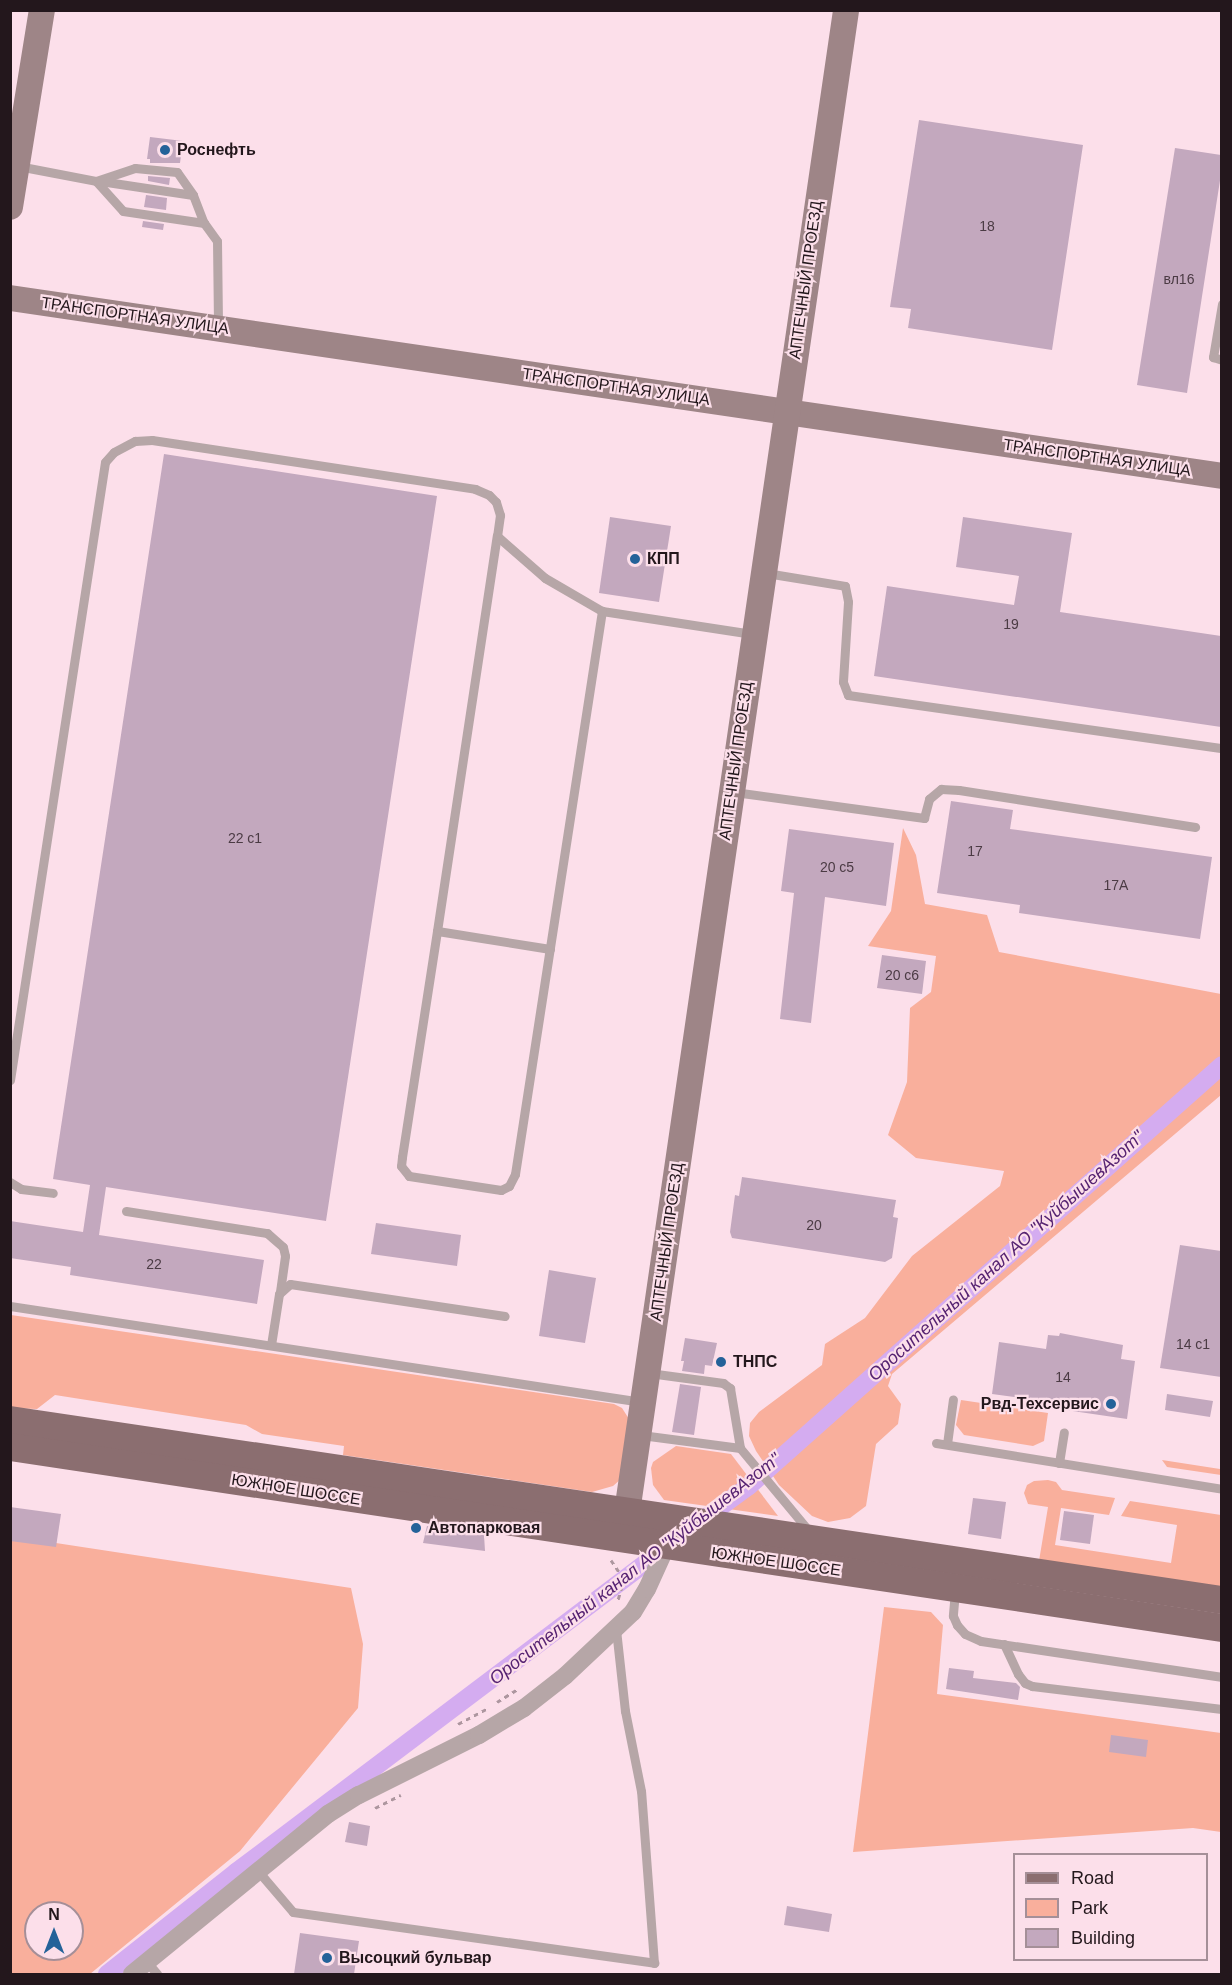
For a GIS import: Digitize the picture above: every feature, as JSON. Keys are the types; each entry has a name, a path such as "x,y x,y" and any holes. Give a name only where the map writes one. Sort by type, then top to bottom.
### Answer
{"main road":[{"name":"ЮЖНОЕ ШОССЕ","path":"10,1420 1221,1600"},
{"name":"ЮЖНОЕ ШОССЕ","path":"10,1447 1221,1628"}],"street":[{"path":"10,207 42,10"},
{"name":"АПТЕЧНЫЙ ПРОЕЗД","path":"627,1512 846,10"},
{"name":"ТРАНСПОРТНАЯ УЛИЦА","path":"10,298 1221,476"},
{"path":"132,1974 152,1968 258,1871 328,1815 359,1794 479,1735 524,1708 616,1630 633,1612 647,1589 667,1545"}],"lane":[{"path":"18,166 96,181 193,195"},
{"path":"96,181 135,168 177,172 193,195 204,223 217,241 218,328"},
{"path":"96,181 123,211 204,223"},
{"path":"1221,304 1213,357 1221,360"},
{"path":"10,1080 105,462 114,452 135,441 152,441 475,489 489,495 496,502 500,515 497,536 402,1157 404,1171 416,1179 491,1190 501,1190 513,1182 602,611"},
{"path":"497,536 545,578 602,611 755,634"},
{"path":"764,572 844,586 848,602 843,682 848,694 1221,748"},
{"path":"732,792 924,818 930,799 941,789 959,790 1195,826"},
{"path":"436,932 550,949"},
{"path":"10,1182 21,1189 53,1193"},
{"path":"126,1211 267,1233 283,1247 285,1256 271,1345"},
{"path":"279,1294 285,1286 298,1284 505,1316"},
{"path":"10,1306 644,1402"},
{"path":"648,1373 723,1383 730,1388 740,1448 817,1540"},
{"path":"947,1444 953,1399"},
{"path":"1059,1463 1064,1431"},
{"path":"639,1434 740,1448"},
{"path":"936,1443 1221,1490"},
{"path":"956,1588 953,1616 957,1625 965,1634 981,1641 1221,1677"},
{"path":"258,1871 293,1912 654,1963 641,1791 625,1712 616,1630"},
{"path":"1004,1644 1018,1674 1025,1683 1032,1686 1221,1709"}],"path":[{"path":"605,1555 615,1563 621,1575 622,1586 618,1601"},
{"path":"451,1728 525,1684"},
{"path":"372,1808 381,1806 411,1790"}],"green space":[{"path":"903,828 916,855 925,904 987,915 999,952 1221,994 1221,1095 892,1374 888,1386 901,1404 898,1424 876,1444 866,1506 850,1518 828,1522 812,1516 779,1485 756,1451 749,1436 750,1423 759,1412 822,1365 825,1344 865,1318 912,1256 1000,1186 1004,1171 916,1158 888,1135 907,1082 910,1008 931,992 936,956 868,946 891,911"},
{"path":"11,1315 614,1404 622,1408 629,1419 621,1479 613,1486 592,1492 343,1455 344,1446 262,1434 246,1425 55,1395 37,1409 11,1408"},
{"path":"961,1400 1048,1413 1044,1441 1033,1446 964,1435 956,1425"},
{"path":"676,1446 731,1454 778,1516 664,1500 653,1485 651,1468 653,1462"},
{"path":"1162,1460 1220,1469 1221,1465 1221,1475 1167,1467"},
{"path":"1034,1481 1056,1482 1062,1490 1115,1498 1109,1515 1061,1508 1055,1545 1171,1563 1177,1525 1121,1516 1130,1501 1221,1515 1221,1587 1039,1561 1048,1507 1028,1504 1024,1493 1027,1485"},
{"path":"10,1536 351,1588 363,1644 358,1708 240,1851 90,1974 11,1974"},
{"path":"884,1607 931,1612 943,1625 937,1694 1221,1733 1221,1832 1193,1828 853,1852"}],"building":[{"path":"919,120 1083,145 1052,350 908,328 911,309 890,307"},
{"name":"Роснефть","path":"150,137 183,141 180,163 150,163 150,159 147,159"},
{"path":"1175,148 1221,155 1221,174 1187,393 1137,385"},
{"path":"148,176 170,178 169,185 148,181"},
{"path":"146,195 167,198 166,210 144,207"},
{"path":"143,221 164,224 163,230 142,227"},
{"path":"164,454 437,496 326,1221 106,1187 99,1235 264,1260 257,1304 70,1275 71,1267 10,1258 10,1221 83,1232 90,1185 53,1179"},
{"name":"КПП","path":"610,517 671,526 659,602 599,593"},
{"path":"963,517 1072,533 1060,612 1221,636 1221,727 874,676 887,586 1014,605 1019,576 956,567"},
{"path":"951,801 1013,810 1010,829 1212,857 1200,939 1019,913 1020,905 937,893"},
{"path":"789,829 894,843 886,906 825,897 811,1023 780,1019 794,893 781,891"},
{"path":"882,955 926,961 922,994 877,988"},
{"path":"742,1177 896,1200 893,1217 898,1218 892,1258 885,1262 732,1238 730,1232 735,1195 739,1196"},
{"path":"376,1223 461,1235 457,1266 371,1254"},
{"path":"1180,1245 1221,1251 1221,1377 1160,1368"},
{"path":"549,1270 596,1278 585,1343 539,1336"},
{"path":"1060,1333 1123,1345 1121,1359 1135,1361 1127,1419 1052,1408 1053,1402 992,1394 999,1342 1046,1349 1048,1335 1059,1336"},
{"path":"685,1338 717,1343 712,1366 705,1365 704,1374 682,1371 684,1361 681,1361"},
{"path":"680,1384 701,1387 694,1435 672,1432"},
{"path":"1167,1394 1213,1401 1210,1417 1165,1410"},
{"path":"973,1498 1006,1502 1001,1539 968,1534"},
{"path":"10,1507 61,1514 56,1547 10,1541"},
{"path":"1064,1511 1094,1515 1090,1544 1060,1540"},
{"path":"427,1526 484,1535 485,1551 423,1543"},
{"path":"949,1668 974,1671 973,1678 1016,1683 1020,1687 1018,1700 946,1689"},
{"path":"1111,1735 1148,1740 1146,1757 1109,1752"},
{"path":"349,1822 370,1826 367,1846 345,1842"},
{"path":"787,1906 832,1914 829,1932 784,1925"},
{"name":"Высоцкий бульвар","path":"300,1933 359,1941 354,1974 294,1974"}],"waterway":[{"name":"Оросительный канал АО \"КуйбышевАзот\"","path":"697,1524 749,1486 1222,1065"},
{"name":"Оросительный канал АО \"КуйбышевАзот\"","path":"107,1974 236,1872 668,1546"}],"place":[{"name":"Роснефть","path":"165,150"},
{"name":"КПП","path":"635,559"},
{"name":"ТНПС","path":"721,1362"},
{"name":"Рвд-Техсервис","path":"1111,1404"},
{"name":"Автопарковая","path":"416,1528"},
{"name":"Высоцкий бульвар","path":"327,1958"}]}
